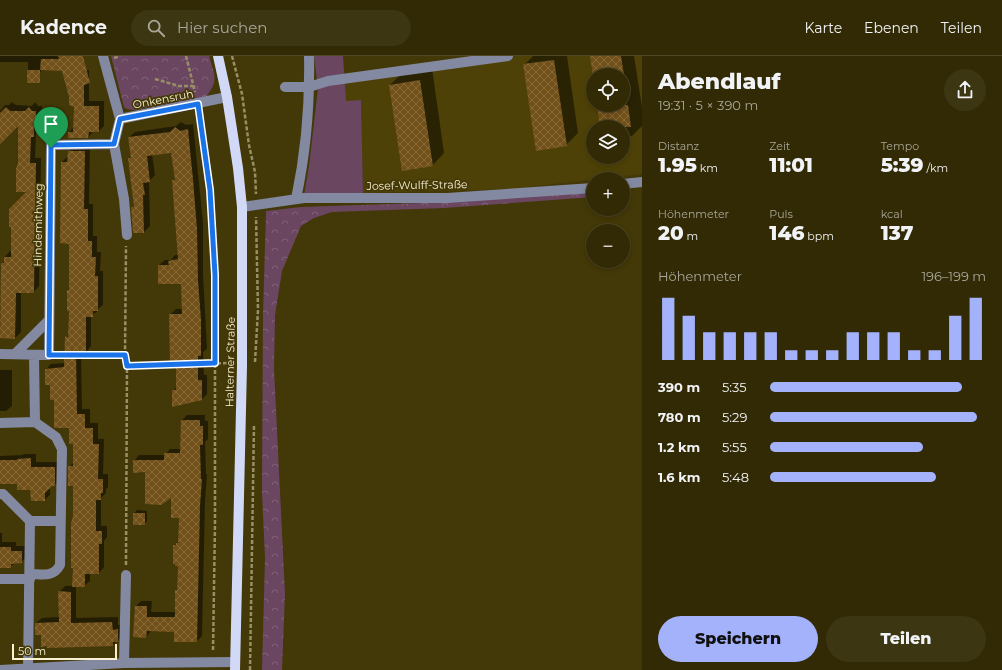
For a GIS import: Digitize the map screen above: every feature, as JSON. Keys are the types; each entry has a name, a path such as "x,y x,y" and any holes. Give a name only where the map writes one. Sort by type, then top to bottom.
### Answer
{"main road":[{"name":"Halterner Straße","path":"218,56 227,97 238,168 242,207 242,362 235,666"}],"street":[{"name":"Onkensruh","path":"102,56 120,119 227,97"},
{"path":"296,199 303,163 309,87 309,56"},
{"path":"285,87 309,87 328,81 508,56"},
{"path":"120,119 114,144 124,199 127,235"},
{"name":"Hindemithweg","path":"49,355 51,145 114,144"},
{"path":"630,183 642,182"},
{"name":"Josef-Wulff-Straße","path":"242,207 296,199 447,198 586,188"},
{"path":"15,354 49,320"},
{"path":"0,354 49,355"},
{"path":"34,355 35,422"},
{"path":"0,423 35,422 56,437 62,449 60,565 57,571 50,574 0,579"},
{"path":"0,494 3,494 30,521 28,669"},
{"path":"30,521 60,520"},
{"path":"124,664 126,575"},
{"path":"0,670 124,664 212,662 235,666"}],"path":[{"path":"186,56 198,104 210,190 215,275 215,522 212,662"},
{"path":"155,79 179,86 193,86"},
{"path":"126,575 127,366 125,355 127,235"},
{"path":"49,355 125,355"},
{"path":"127,366 255,362"}],"shaded area":[{"path":"470,56 642,56 642,174 630,175 630,172 586,172 586,180 509,189 363,193 361,100 346,101 344,75"}],"green space":[{"path":"111,56 209,56 214,74 214,82 205,98 134,110 127,109 124,107"},
{"path":"314,56 343,56 346,101 361,100 363,193 304,195 318,88"},
{"path":"586,191 586,198 444,208 332,212 314,218 301,226 282,271 275,315 274,369 285,594 282,670 262,670 265,558 262,492 263,316 266,211 301,207 450,202"}],"building":[{"path":"58,56 83,56 90,83 84,85 84,106 99,106 99,132 89,132 88,138 68,138 68,132 73,132 74,107 69,105 69,97 62,71 40,70 41,59 59,59"},
{"path":"590,56 621,56 623,68 592,68"},
{"path":"554,60 567,146 536,151 523,64"},
{"path":"27,70 40,70 40,83 27,83"},
{"path":"420,80 433,166 402,171 389,85"},
{"path":"6,107 10,111 25,111 29,107 32,111 36,111 36,127 34,127 34,137 31,137 30,163 36,163 34,293 16,293 15,339 0,338 1,263 4,263 4,257 11,257 11,227 9,227 9,209 26,192 16,192 18,126 0,144 0,113"},
{"path":"598,112 629,112 631,127 630,120 599,120"},
{"path":"175,127 180,131 188,129 193,179 201,320 201,356 198,356 198,380 202,380 202,400 172,407 172,390 176,390 176,363 170,363 169,314 182,314 181,284 158,284 158,265 169,265 168,261 178,259 172,180 175,180 171,153 147,156 150,182 143,183 145,195 143,195 144,233 133,233 131,207 134,207 128,158 131,158 128,137 170,132"},
{"path":"68,151 85,151 84,209 88,209 88,241 92,241 92,257 96,257 95,276 98,276 98,311 93,311 93,317 86,317 86,353 76,353 77,414 85,414 85,428 93,428 93,444 99,444 98,479 103,479 103,493 101,493 101,500 96,500 96,531 102,531 102,544 99,544 99,574 85,574 85,587 72,587 73,568 71,568 71,522 73,515 73,486 68,486 68,466 73,466 73,444 69,444 69,428 54,428 54,400 50,400 50,385 45,385 45,369 64,367 65,336 68,337 69,311 67,311 67,290 69,290 69,244 60,243 61,162 67,162"},
{"path":"181,420 200,420 200,426 203,426 203,445 200,445 202,479 197,642 174,642 174,632 147,631 146,638 133,637 135,606 147,606 147,617 175,617 175,590 177,590 178,566 173,564 173,545 178,543 179,518 171,518 171,498 161,505 145,504 145,472 133,473 133,460 164,460 164,453 180,453"},
{"path":"31,458 31,467 55,467 55,486 52,486 45,493 45,501 31,501 30,490 17,490 17,484 0,484 0,460"},
{"path":"133,513 145,513 145,525 133,525"},
{"path":"0,547 11,547 11,551 22,551 22,563 11,564 11,568 0,568"},
{"path":"58,591 71,592 71,623 112,622 113,630 118,629 118,642 113,642 113,646 41,647 41,635 35,635 35,623 59,622"}],"route":[{"path":"198,104 210,190 215,275 215,363 127,366 125,355 49,355 51,148 51,145 114,144 120,119 198,104"}]}
